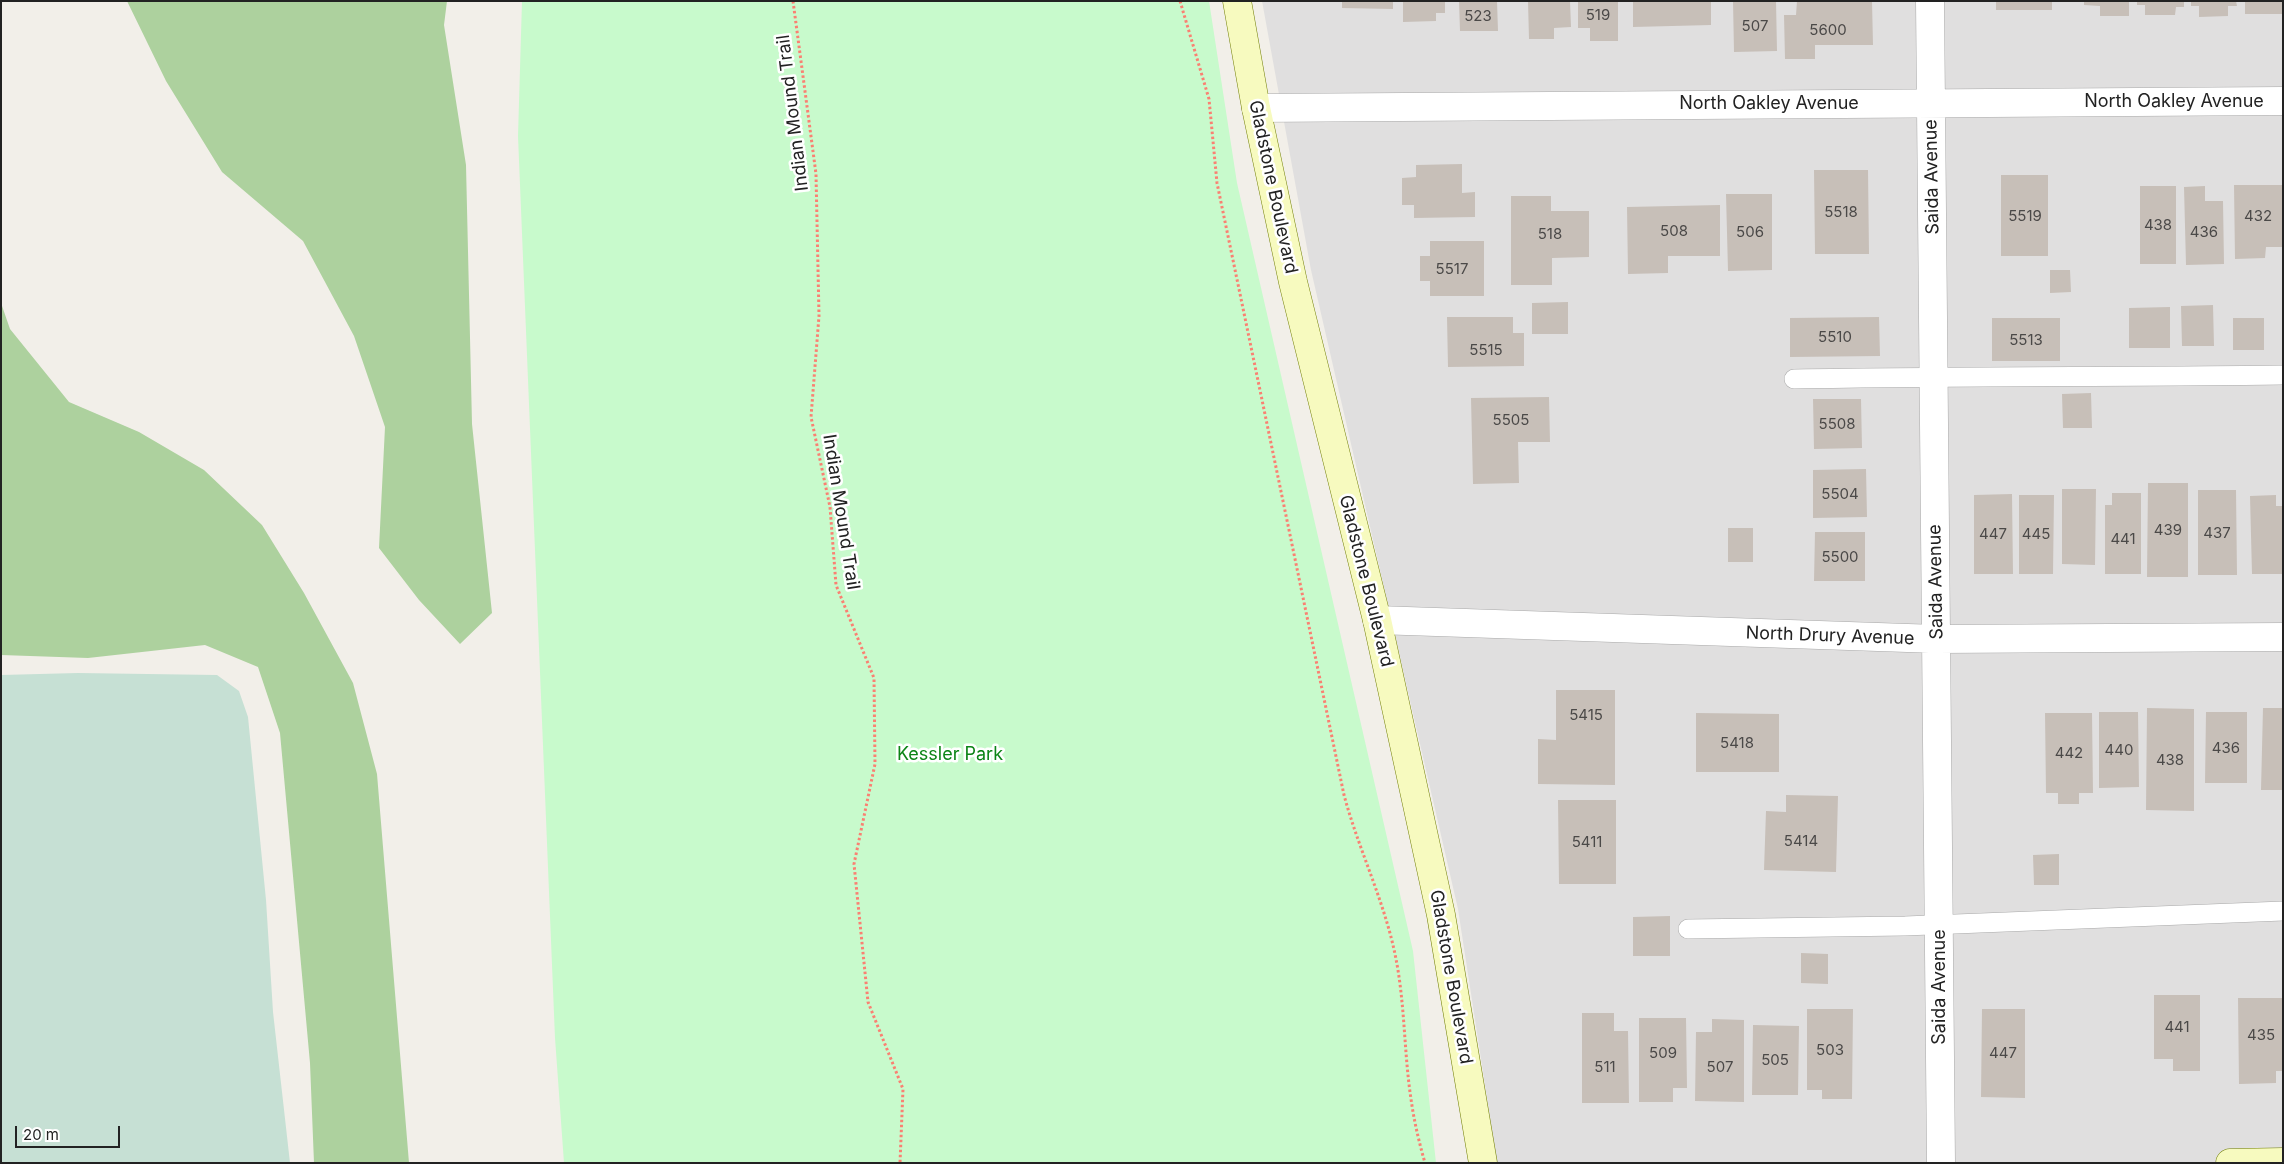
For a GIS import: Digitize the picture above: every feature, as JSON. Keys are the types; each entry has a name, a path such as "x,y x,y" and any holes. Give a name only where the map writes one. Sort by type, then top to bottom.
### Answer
{"street":[{"name":"Gladstone Boulevard","path":"1237,1 1256,108 1293,282 1377,620 1442,915 1483,1163"},
{"name":"Saida Avenue","path":"1930,1 1941,1163"},
{"name":"North Oakley Avenue","path":"1256,108 2283,101"},
{"name":"North Drury Avenue","path":"1377,620 1937,639 2283,637"},
{"path":"2230,1163 2283,1162"}],"lane":[{"path":"1794,379 1934,376 2109,378 2283,375"},
{"path":"1688,929 1939,925 2283,911"}],"path":[{"name":"Indian Mound Trail","path":"793,1 816,174 819,316 811,417 830,507 836,585 874,678 875,764 854,864 868,1002 903,1089 900,1163"},
{"path":"1180,1 1208,99 1218,191 1344,795 1352,825 1387,920 1396,960 1410,1098 1425,1163"}],"shaded area":[{"path":"1262,1 2283,1 2283,1163 1497,1163 1458,909 1311,270"}],"green space":[{"path":"127,1 447,1 444,25 466,165 472,424 492,613 460,644 419,600 379,548 385,427 354,336 303,241 222,172 166,81"},
{"name":"Kessler Park","path":"522,1 1209,1 1237,183 1413,951 1436,1163 564,1163 555,1038 518,136"},
{"path":"1,303 10,329 69,402 139,432 204,470 262,525 304,593 353,683 377,774 409,1163 314,1163 310,1063 280,733 258,667 205,645 88,658 1,655"},
{"path":"78,673 217,675 239,691 248,717 266,900 273,1012 290,1163 1,1163 1,675"}],"building":[{"path":"1342,1 1393,1 1393,9 1342,8"},
{"path":"1403,1 1445,1 1445,13 1436,13 1436,21 1403,22"},
{"path":"1459,1 1497,1 1498,31 1460,31"},
{"path":"1528,1 1570,1 1571,27 1554,28 1554,39 1529,39"},
{"path":"1578,1 1618,1 1618,41 1590,41 1590,28 1578,28"},
{"path":"1633,1 1711,1 1711,25 1633,27"},
{"path":"1733,1 1776,1 1777,51 1734,52"},
{"path":"1797,1 1872,1 1873,45 1815,45 1815,59 1785,59 1784,15 1796,15"},
{"path":"1996,1 2052,1 2052,10 1996,10"},
{"path":"2084,1 2129,1 2129,16 2100,16 2100,6 2084,5"},
{"path":"2137,1 2184,1 2184,7 2176,7 2175,15 2145,15 2145,5 2137,5"},
{"path":"2191,1 2236,1 2237,6 2228,6 2228,16 2199,17 2199,6 2191,6"},
{"path":"2245,1 2283,1 2283,14 2245,14"},
{"path":"1462,164 1462,193 1475,192 1475,217 1414,218 1414,205 1402,205 1402,178 1416,177 1416,165"},
{"path":"1814,170 1868,170 1869,254 1815,254"},
{"path":"2001,175 2048,175 2048,256 2001,256"},
{"path":"2234,185 2283,185 2283,247 2266,247 2265,258 2235,259"},
{"path":"2140,186 2176,186 2176,264 2140,264"},
{"path":"2205,186 2205,201 2223,201 2224,264 2186,265 2184,187"},
{"path":"1726,194 1772,194 1772,270 1728,271"},
{"path":"1511,196 1551,196 1551,211 1589,211 1589,257 1552,258 1552,285 1511,285"},
{"path":"1720,205 1720,256 1668,256 1668,273 1628,274 1627,207"},
{"path":"1430,241 1484,241 1484,296 1430,296 1430,281 1420,281 1420,256 1430,256"},
{"path":"2050,270 2070,270 2071,292 2050,293"},
{"path":"1568,302 1568,334 1532,334 1532,303"},
{"path":"2213,305 2214,346 2182,346 2181,306"},
{"path":"2170,307 2170,348 2129,348 2129,308"},
{"path":"1447,317 1513,317 1513,333 1524,333 1524,366 1448,367"},
{"path":"1879,317 1880,356 1790,357 1790,318"},
{"path":"1992,318 2060,318 2060,361 1992,361"},
{"path":"2233,318 2264,318 2264,350 2233,350"},
{"path":"2091,393 2092,428 2063,428 2062,394"},
{"path":"1549,397 1550,442 1518,442 1519,483 1473,484 1471,398"},
{"path":"1813,399 1861,399 1862,448 1814,449"},
{"path":"1866,469 1867,517 1813,518 1813,470"},
{"path":"2148,483 2188,483 2188,577 2147,577"},
{"path":"2062,489 2096,489 2095,565 2062,564"},
{"path":"2198,490 2236,490 2237,575 2198,575"},
{"path":"2112,493 2141,493 2141,574 2105,574 2105,505 2112,505"},
{"path":"2012,494 2013,574 1974,574 1974,495"},
{"path":"2019,495 2054,495 2053,574 2019,574"},
{"path":"2276,495 2276,506 2283,506 2283,574 2252,574 2250,496"},
{"path":"1728,528 1753,528 1753,562 1728,562"},
{"path":"1815,532 1865,532 1865,581 1814,581"},
{"path":"1556,690 1615,690 1615,785 1538,784 1538,739 1556,740"},
{"path":"2147,708 2194,709 2194,811 2146,810"},
{"path":"2263,708 2283,708 2283,790 2261,790"},
{"path":"2099,712 2138,712 2139,787 2099,788"},
{"path":"2206,712 2247,712 2247,783 2205,783"},
{"path":"1696,713 1779,714 1779,772 1696,772"},
{"path":"2045,713 2092,713 2093,793 2079,793 2079,804 2058,804 2058,793 2046,793"},
{"path":"1786,795 1838,796 1836,872 1764,870 1766,811 1786,812"},
{"path":"1558,800 1616,800 1616,884 1559,884"},
{"path":"2059,854 2059,885 2034,885 2033,855"},
{"path":"1670,916 1670,956 1633,956 1633,917"},
{"path":"1801,953 1828,954 1828,984 1801,983"},
{"path":"2154,995 2200,995 2200,1071 2173,1071 2173,1059 2154,1059"},
{"path":"2238,998 2283,998 2283,1071 2276,1071 2276,1083 2239,1084"},
{"path":"1807,1009 1853,1009 1852,1099 1822,1099 1822,1090 1807,1090"},
{"path":"1982,1009 2025,1009 2025,1098 1981,1097"},
{"path":"1582,1013 1614,1013 1614,1031 1628,1031 1629,1103 1582,1103"},
{"path":"1639,1018 1686,1018 1687,1088 1673,1088 1673,1102 1639,1102"},
{"path":"1712,1019 1744,1020 1744,1102 1695,1101 1696,1032 1712,1032"},
{"path":"1753,1025 1799,1026 1798,1095 1752,1095"}]}
